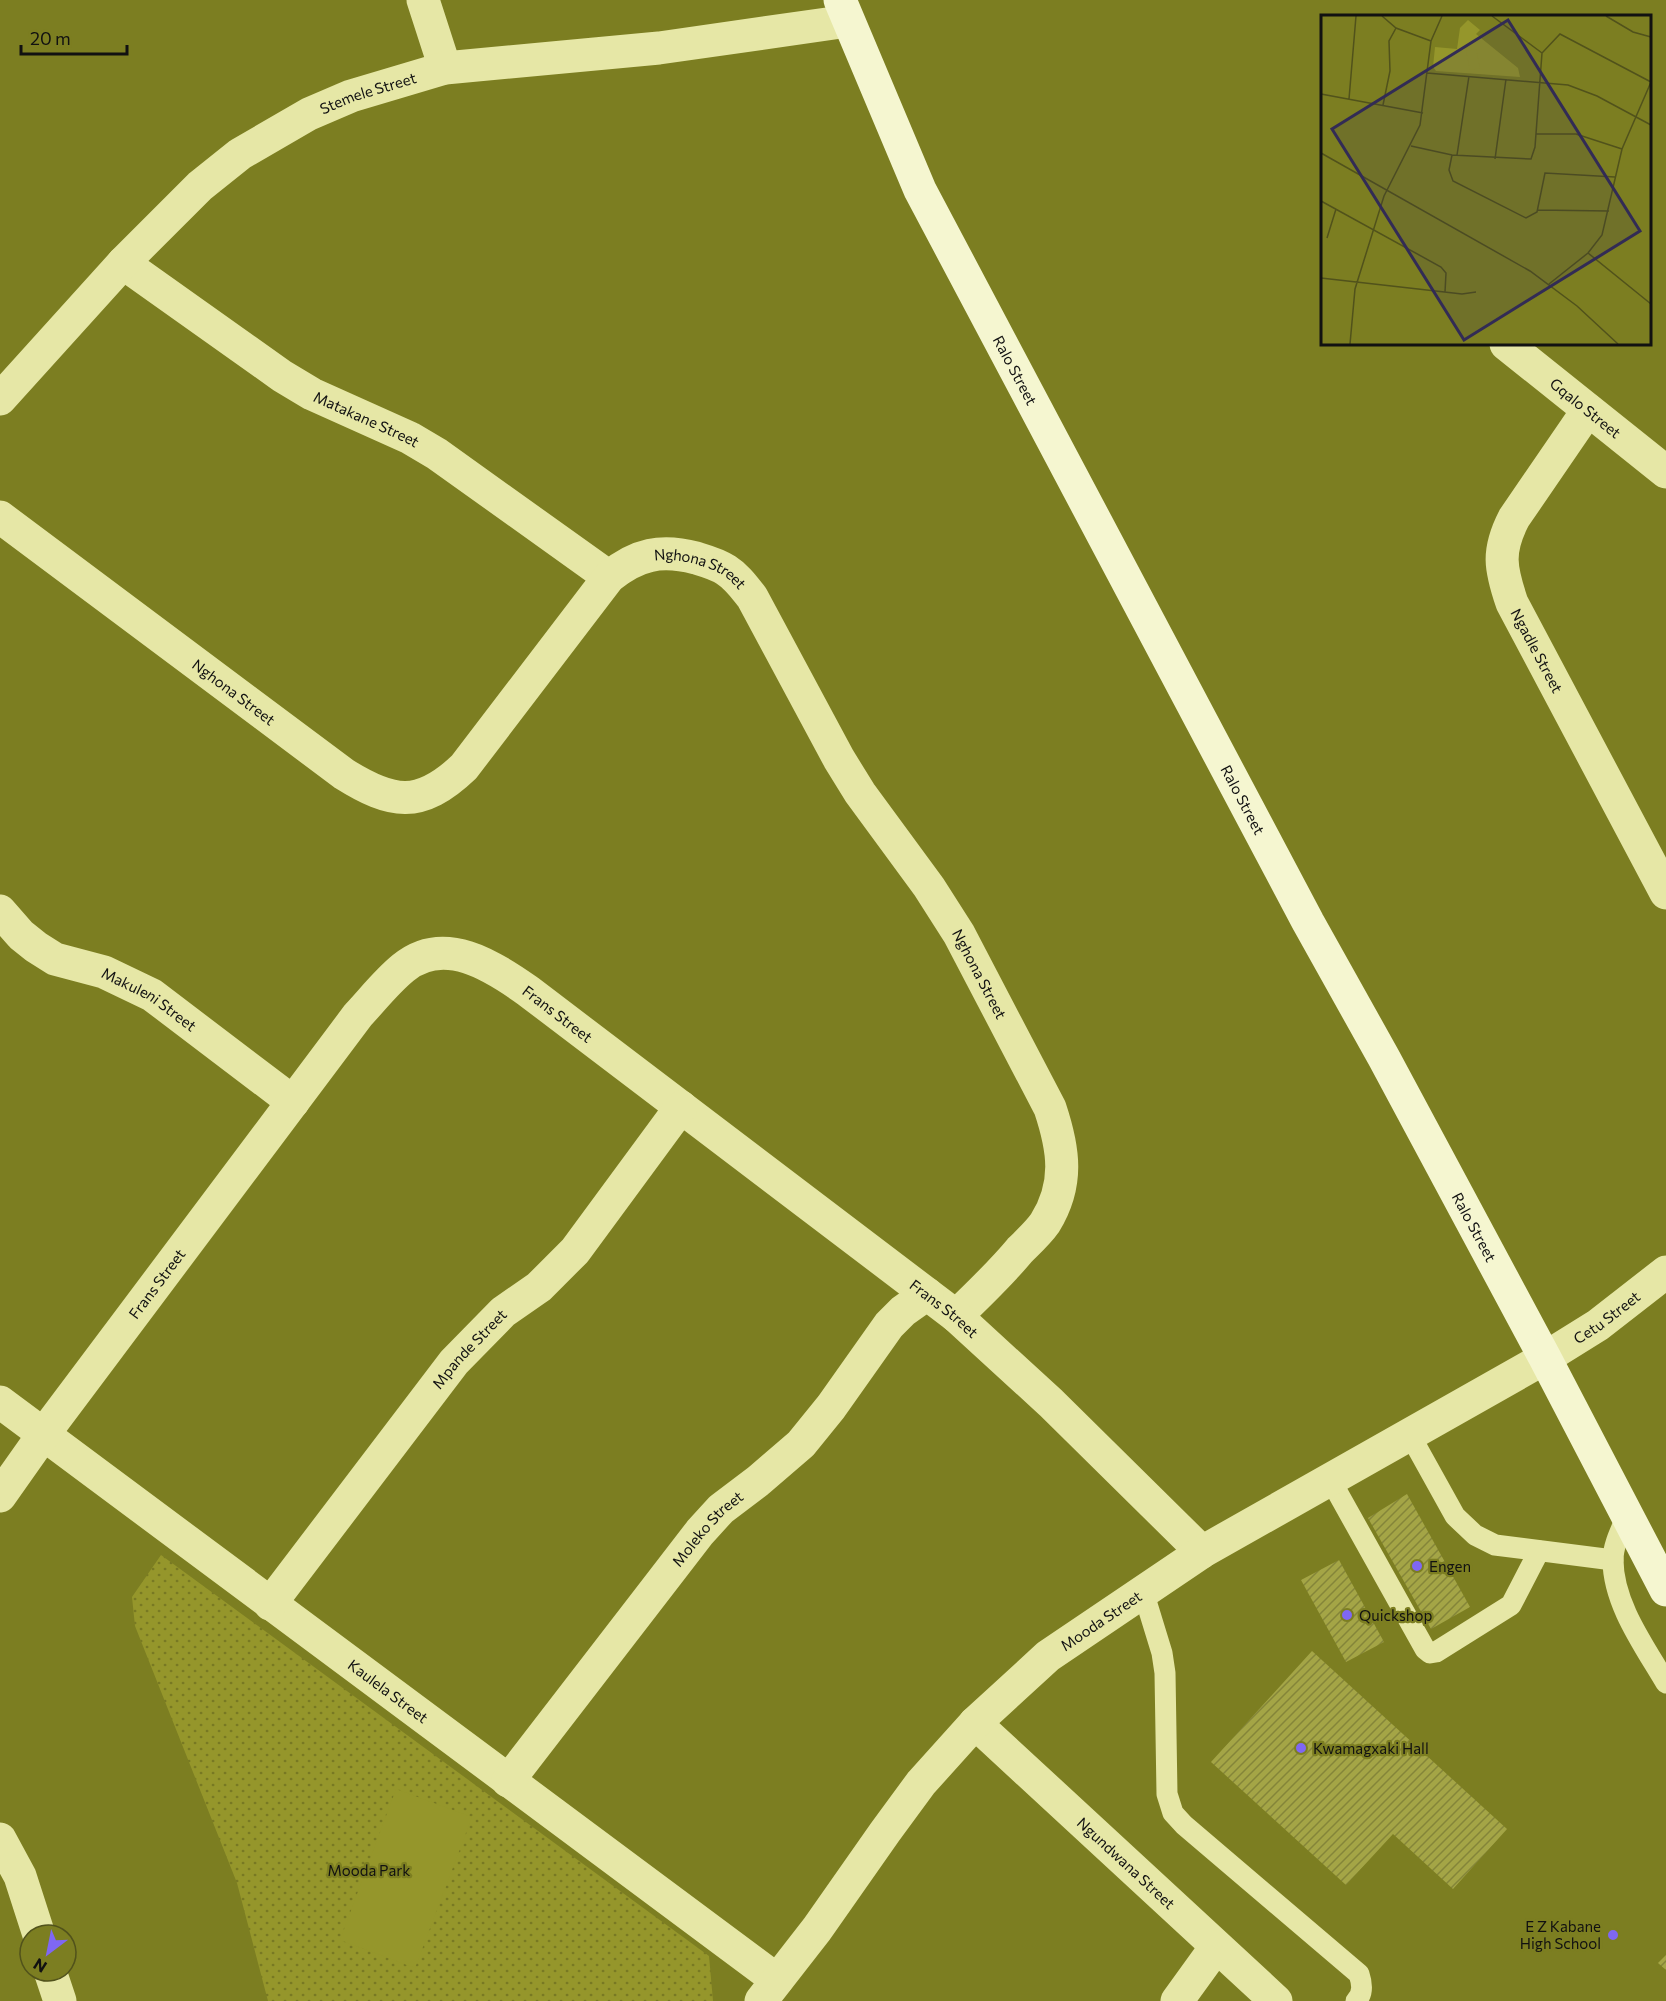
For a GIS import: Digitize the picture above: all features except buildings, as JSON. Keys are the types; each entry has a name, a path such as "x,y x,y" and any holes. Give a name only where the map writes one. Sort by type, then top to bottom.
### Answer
{"street":[{"path":"423,0 445,68"},
{"name":"Stemele Street","path":"0,399 123,263 200,186 240,154 309,114 351,96 445,68 658,48 844,10"},
{"name":"Ralo Street","path":"844,10 920,190 1308,922 1384,1058 1545,1358 1666,1590"},
{"name":"Matakane Street","path":"123,263 282,376 312,394 410,438 437,454 609,577"},
{"name":"Gqalo Street","path":"1507,345 1666,472"},
{"name":"Ngadle Street","path":"1588,410 1514,518 1505,536 1502,567 1512,603 1666,893"},
{"name":"Nghona Street","path":"0,517 344,774 383,795 401,798 421,795 436,788 451,780 464,767 609,577 624,564 660,553 676,553 712,563 726,570 752,597 839,759 860,793 959,934 1050,1108 1060,1136 1062,1173 1059,1191 1044,1224 995,1279 956,1316"},
{"name":"Makuleni Street","path":"0,910 21,934 55,959 104,972 152,995 293,1102"},
{"name":"Frans Street","path":"0,1496 43,1435 358,1015 405,966 422,958 440,954 459,954 500,972 956,1316 1051,1403 1202,1552"},
{"name":"Mpande Street","path":"270,1604 453,1362 503,1312 539,1287 575,1251 681,1107"},
{"name":"Cetu Street","path":"1545,1358 1598,1325 1666,1272"},
{"name":"Moleko Street","path":"508,1781 700,1532 722,1509 758,1482 801,1444 831,1407 890,1325 903,1311 927,1294"},
{"name":"Mooda Street","path":"769,1990 817,1929 921,1783 975,1723 1048,1656 1202,1552 1545,1358"},
{"name":"Kaulela Street","path":"0,1402 508,1781 769,1990"},
{"name":"Ngundwana Street","path":"975,1723 1276,2001"},
{"path":"0,1839 20,1876 35,1923"},
{"path":"1177,2001 1216,1947"},
{"path":"54,1983 60,2001"}],"lane":[{"path":"1410,1434 1455,1516 1475,1535 1495,1545 1613,1560"},
{"path":"1330,1479 1425,1649 1430,1653 1436,1652 1511,1605 1539,1551"},
{"path":"1627,1516 1617,1538 1613,1560 1619,1593 1627,1616 1666,1683"},
{"path":"1143,1591 1162,1653 1165,1673 1167,1794 1173,1813 1184,1826 1359,1974 1362,1986 1356,2001"}],"green space":[{"name":"Mooda Park","path":"161,1555 709,1956 713,2001 268,2001 237,1883 135,1626 132,1597"},
{"path":"396,1789 472,1817 415,1968 340,1940"}],"place":[{"name":"Engen","path":"1417,1566"},
{"name":"Quickshop","path":"1347,1615"},
{"name":"Kwamagxaki Hall","path":"1301,1748"},
{"name":"E Z Kabane High School","path":"1613,1935"}]}
